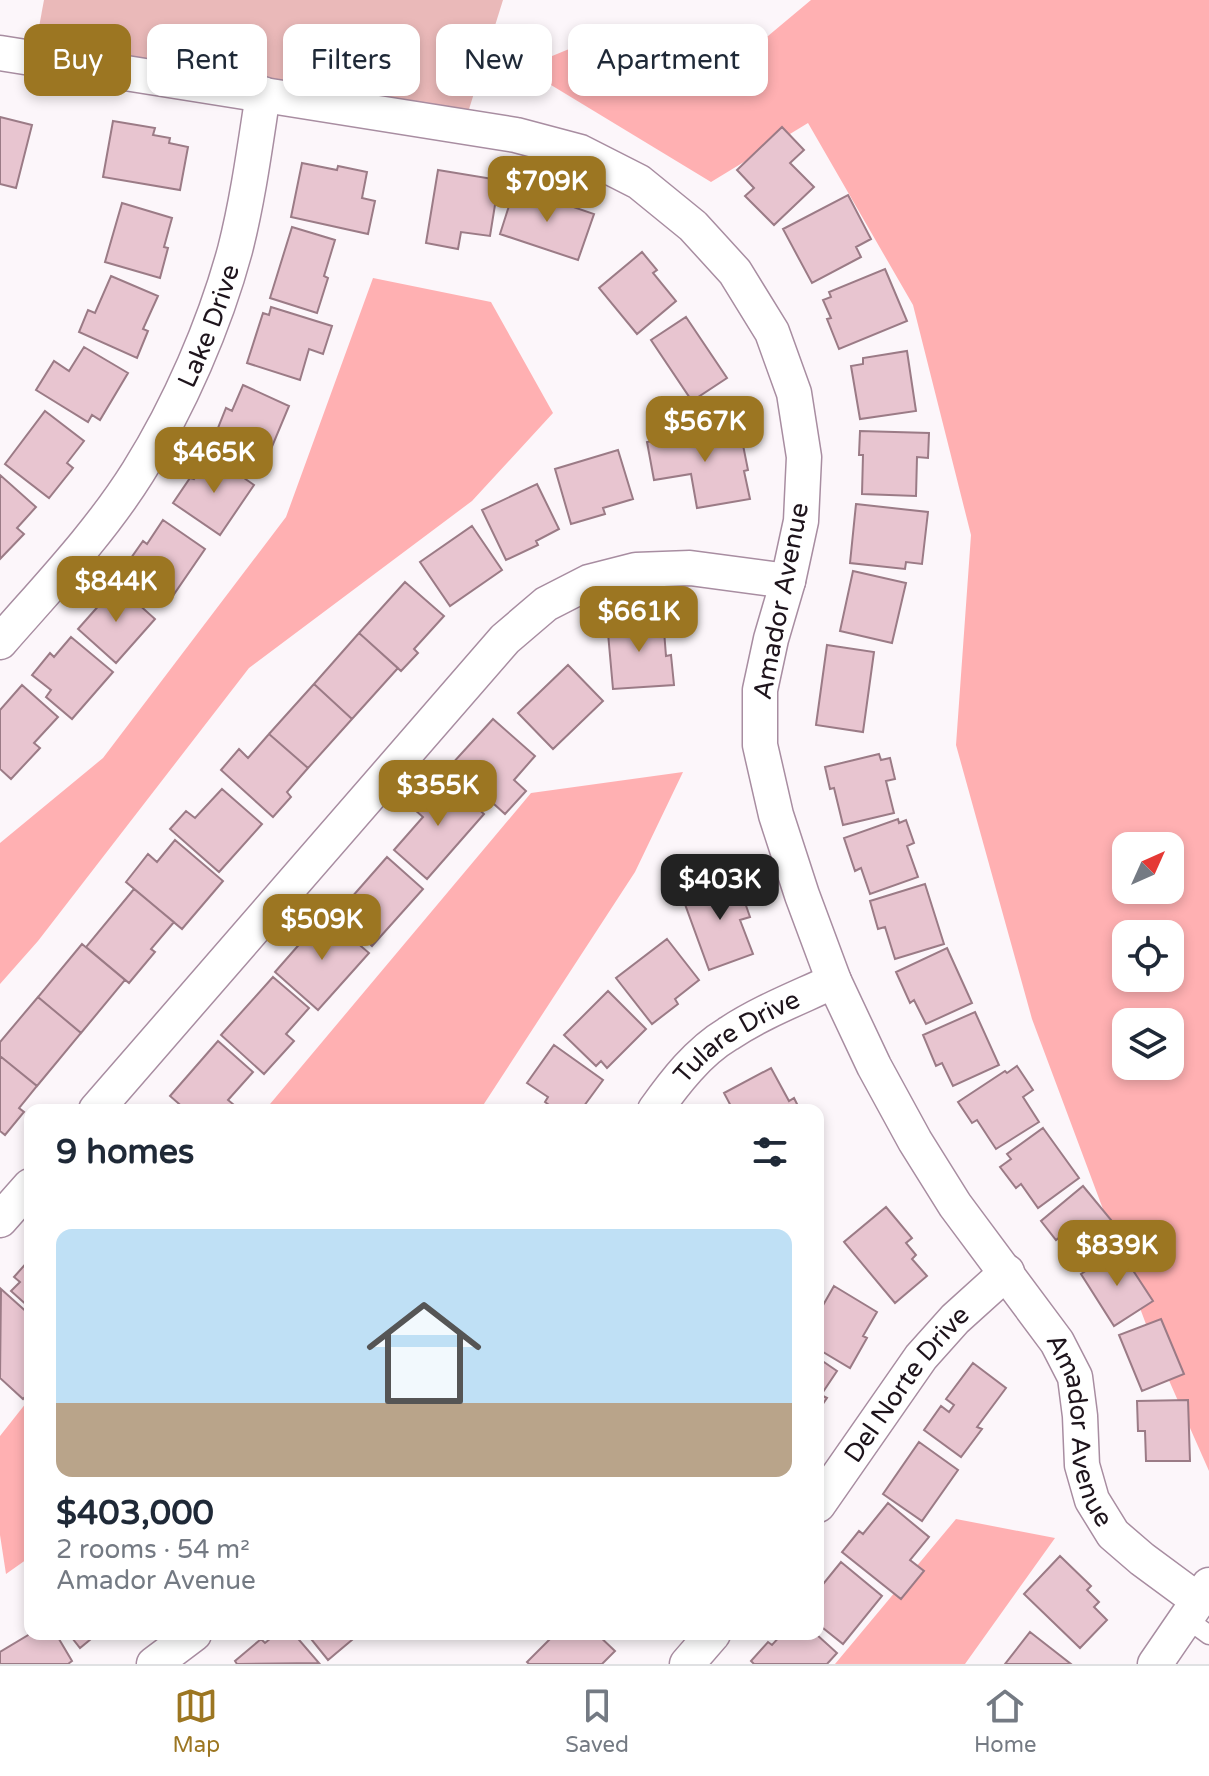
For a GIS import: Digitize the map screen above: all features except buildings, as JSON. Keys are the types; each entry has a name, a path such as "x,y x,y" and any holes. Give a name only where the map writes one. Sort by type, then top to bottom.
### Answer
{"street":[{"name":"Amador Avenue","path":"0,53 147,76"},
{"name":"Amador Avenue","path":"267,95 516,135 580,152 639,182 693,226 735,272 772,332 794,393 804,457 801,521 760,690 760,745 776,815 802,895 834,981 874,1066 915,1141 955,1205 1057,1342 1075,1377 1082,1465 1092,1500 1113,1534 1201,1610"},
{"name":"Lake Drive","path":"0,642 94,534 138,472 175,404 209,330 235,251 250,181 263,96"},
{"path":"101,1104 505,639 546,604 589,582 636,570 690,568 788,581"},
{"name":"Tulare Drive","path":"660,1104 693,1063 725,1035 834,981"},
{"path":"0,1220 24,1193"},
{"name":"Del Norte Drive","path":"824,1496 921,1357 955,1319 1007,1272"},
{"path":"1162,1662 1201,1610"},
{"path":"154,1664 186,1640"},
{"path":"687,1664 708,1640"}],"shaded area":[{"path":"44,0 503,0 496,24 436,24 436,96 473,96 465,122 300,96 420,96 420,24 283,24 283,93 267,91 267,24 147,24 147,72 131,69 131,24 40,24"},
{"path":"811,0 1209,0 1209,1471 1156,1351 1032,1019 956,745 971,535 913,305 808,123 711,182 569,96 768,96 768,36"},
{"path":"568,49 568,95 552,86 552,56"},
{"path":"373,278 491,302 553,413 472,501 249,668 38,941 0,984 0,843 103,758 286,517"},
{"path":"683,772 635,872 484,1104 270,1104 531,793"},
{"path":"24,1406 24,1561 6,1574 0,1535 0,1436"},
{"path":"956,1519 1055,1538 965,1664 835,1664"}]}
